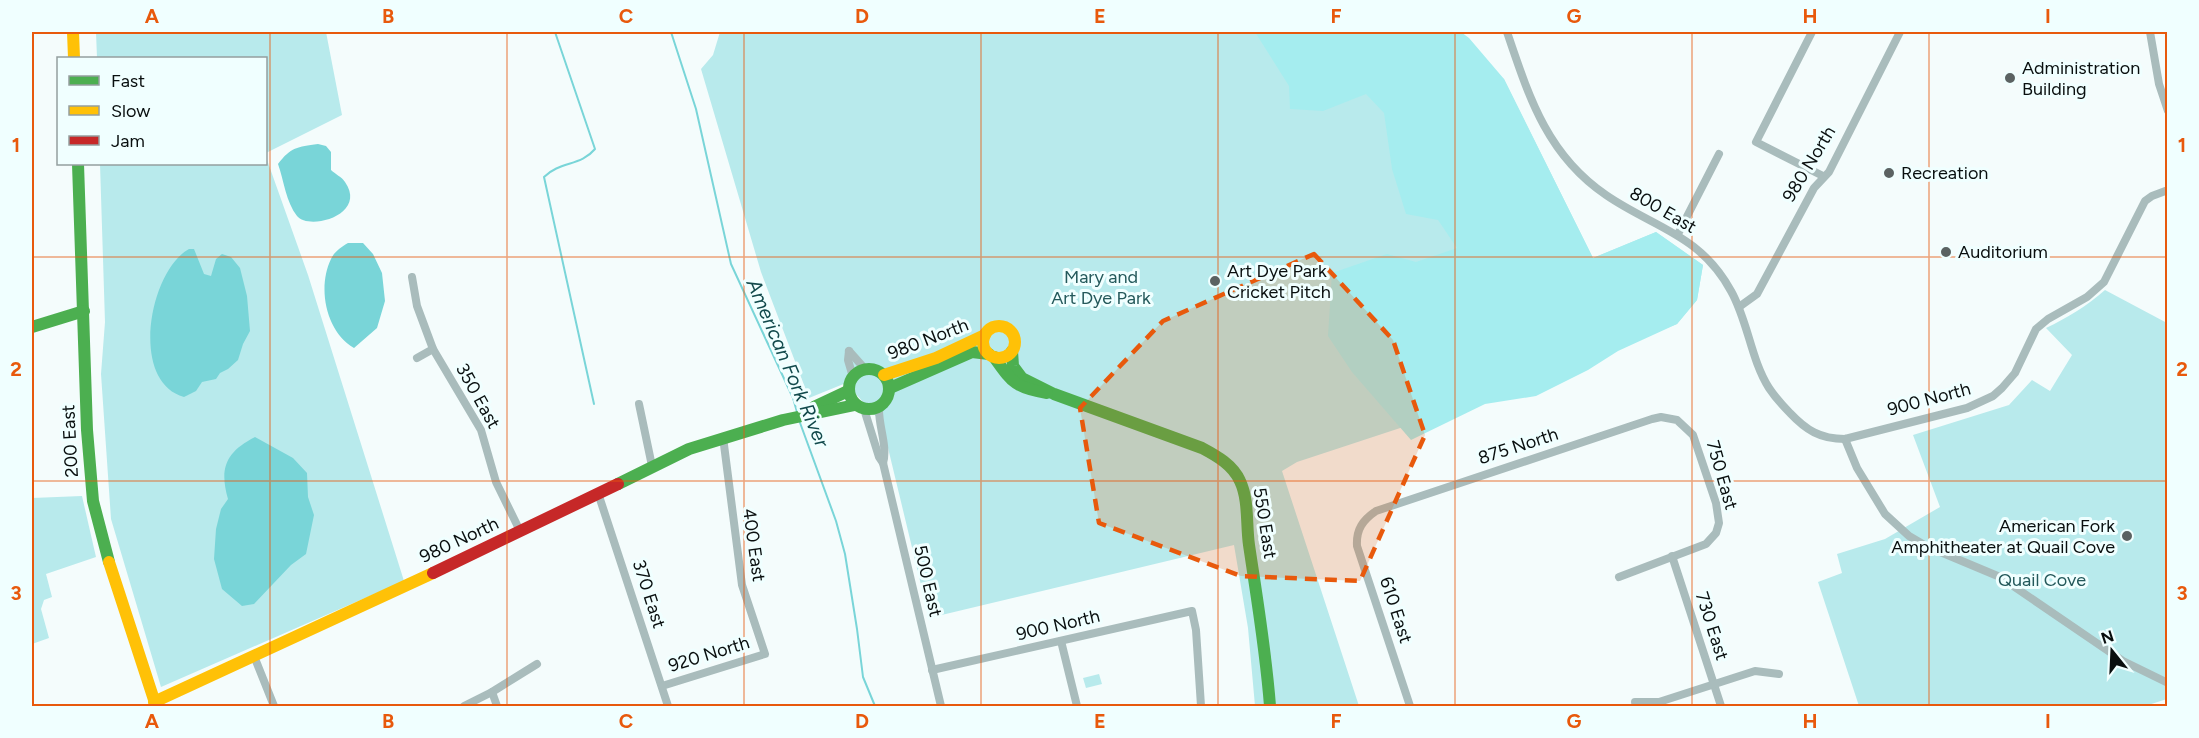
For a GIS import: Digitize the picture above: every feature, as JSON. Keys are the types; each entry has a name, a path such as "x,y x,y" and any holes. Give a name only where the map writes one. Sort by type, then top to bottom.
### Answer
{"street":[{"path":"73,32 74,57"},
{"name":"800 East","path":"1507,32 1534,108 1545,130 1570,164 1606,195 1678,234 1698,250 1726,282 1739,307 1761,371 1774,395 1808,430 1828,438 1845,439"},
{"path":"1812,32 1756,142 1823,176"},
{"name":"980 North","path":"1739,307 1757,294 1814,188 1829,172 1900,32"},
{"path":"2150,32 2159,84 2168,111"},
{"path":"1678,234 1719,154"},
{"name":"200 East","path":"78,165 87,430 93,501 110,566 155,704"},
{"name":"900 North","path":"1845,439 1967,408 1993,396 2014,373 2036,329 2048,319 2087,297 2104,282 2145,201 2152,195 2168,190"},
{"name":"350 East","path":"412,277 417,306 433,349 481,430 496,482 520,531"},
{"path":"32,327 84,311"},
{"path":"994,327 1005,327 1015,339 1012,351 1006,357 991,356 983,343 985,335 994,327"},
{"name":"980 North","path":"884,375 925,361 985,335"},
{"path":"417,358 433,349"},
{"path":"853,377 865,369 872,369 884,375 890,388 887,399 879,407 859,407 848,391 853,377 848,360 849,351 865,369"},
{"name":"550 East","path":"1012,351 1012,365 1018,374 1054,394 1202,448 1219,457 1235,473 1245,498 1248,537 1264,639 1270,706"},
{"name":"980 North","path":"890,388 972,352 991,356"},
{"name":"550 East","path":"991,356 1006,376 1017,385 1028,390 1054,394"},
{"name":"980 North","path":"155,704 689,449 812,411 848,391"},
{"path":"639,404 652,466"},
{"name":"980 North","path":"812,411 859,407"},
{"name":"500 East","path":"859,407 879,457 884,463"},
{"name":"500 East","path":"879,407 878,418 885,456 884,463 941,706"},
{"name":"875 North","path":"1362,524 1376,511 1652,419 1670,418 1677,420 1687,428"},
{"name":"750 East","path":"1672,556 1706,544 1716,532 1719,523 1716,503 1693,435 1687,428"},
{"name":"400 East","path":"723,437 742,585 765,654"},
{"path":"1845,439 1857,468 1890,520 1916,541 2000,577 2123,662 2168,683"},
{"name":"370 East","path":"598,493 668,706"},
{"name":"610 East","path":"1362,524 1358,532 1358,546 1410,706"},
{"path":"1619,577 1672,556"},
{"name":"730 East","path":"1672,556 1721,706"},
{"name":"900 North","path":"932,670 1192,611 1196,630 1201,706"},
{"path":"1061,641 1077,706"},
{"name":"920 North","path":"662,686 765,654"},
{"path":"254,656 274,706"},
{"path":"464,706 492,692 537,664"},
{"path":"1635,702 1659,702 1755,671 1779,674"},
{"path":"492,692 497,706"}],"highlighted area":[{"path":"1314,254 1393,340 1425,435 1360,581 1241,576 1099,523 1080,408 1163,321"}],"green space":[{"path":"96,32 326,32 342,115 267,152 267,57 97,57"},
{"name":"Mary and Art Dye Park","path":"720,32 1440,32 1504,79 1593,258 1656,232 1703,265 1697,300 1677,324 1470,405 1297,462 1282,471 1359,706 1255,706 1248,628 1234,545 929,618 882,423 846,383 809,398 761,272 701,69 713,55"},
{"path":"267,160 308,275 404,581 161,687 111,519 101,374 105,322 100,165 267,165"},
{"name":"Quail Cove","path":"2105,290 2167,323 2167,699 2145,706 1859,706 1818,582 1842,573 1837,554 1885,539 1940,507 1913,435 2009,405 2032,380 2050,391 2072,355 2046,328 2077,311"},
{"path":"82,496 96,557 46,574 52,597 44,600 41,609 49,638 32,644 32,498"},
{"path":"1099,674 1102,684 1086,688 1083,678"}],"shaded area":[{"path":"1255,32 1461,32 1469,38 1504,79 1593,258 1656,232 1703,265 1697,300 1677,324 1618,351 1588,370 1536,396 1485,404 1411,440 1352,372 1328,336 1332,273 1387,254 1416,262 1457,248 1438,220 1406,214 1392,169 1384,113 1366,94 1323,111 1290,109 1289,86"},
{"path":"318,144 326,146 331,152 331,170 344,180 350,194 349,203 343,211 324,221 313,222 303,220 293,210 278,164 295,149"},
{"path":"348,243 363,243 373,254 382,273 385,301 377,328 354,348 344,341 337,331 331,320 325,296 327,270 331,259"},
{"path":"189,249 194,249 204,274 211,276 216,259 222,254 231,257 240,268 247,296 250,331 238,360 220,373 216,379 202,382 196,391 184,397 167,387 156,371 151,349 151,326 155,302 164,279 175,261"},
{"path":"255,437 293,458 307,473 308,497 314,515 306,554 291,565 254,604 242,606 222,589 214,559 216,529 221,509 228,499 224,478 227,462 237,449"}],"waterway":[{"path":"555,32 595,149 583,158 557,168 544,177 594,404"},
{"name":"American Fork River","path":"671,32 696,109 731,264 793,398 797,412"},
{"name":"American Fork River","path":"799,420 836,521 845,554 863,677 875,706"}],"traffic: fast":[{"path":"78,165 87,430 93,501 109,562"},
{"path":"32,327 84,311"},
{"path":"1012,351 1013,366 1022,378 1054,394 1202,448 1224,462 1237,475 1243,488 1246,504 1249,545 1264,646 1270,706"},
{"path":"890,388 972,352 989,354"},
{"path":"994,357 1015,382 1028,389 1047,393"},
{"path":"869,369 877,370 883,375 888,381 889,389 888,397 883,403 877,408 869,409 861,408 855,403 850,397 849,389 850,381 855,375 861,370 869,369"},
{"path":"814,407 848,391"},
{"path":"618,484 689,449 783,420 855,405"}],"traffic: slow":[{"path":"73,32 74,57"},
{"path":"999,326 1010,331 1015,342 1010,353 999,358 988,353 983,342 988,331 999,326"},
{"path":"884,375 936,358 985,335"},
{"path":"109,562 156,706"},
{"path":"154,702 433,573"}],"traffic: jam":[{"path":"433,573 618,484"}],"place":[{"name":"Administration Building","path":"2010,78"},
{"name":"Recreation","path":"1889,173"},
{"name":"Auditorium","path":"1946,252"},
{"name":"Art Dye Park Cricket Pitch","path":"1215,281"},
{"name":"American Fork Amphitheater at Quail Cove","path":"2127,536"}]}
